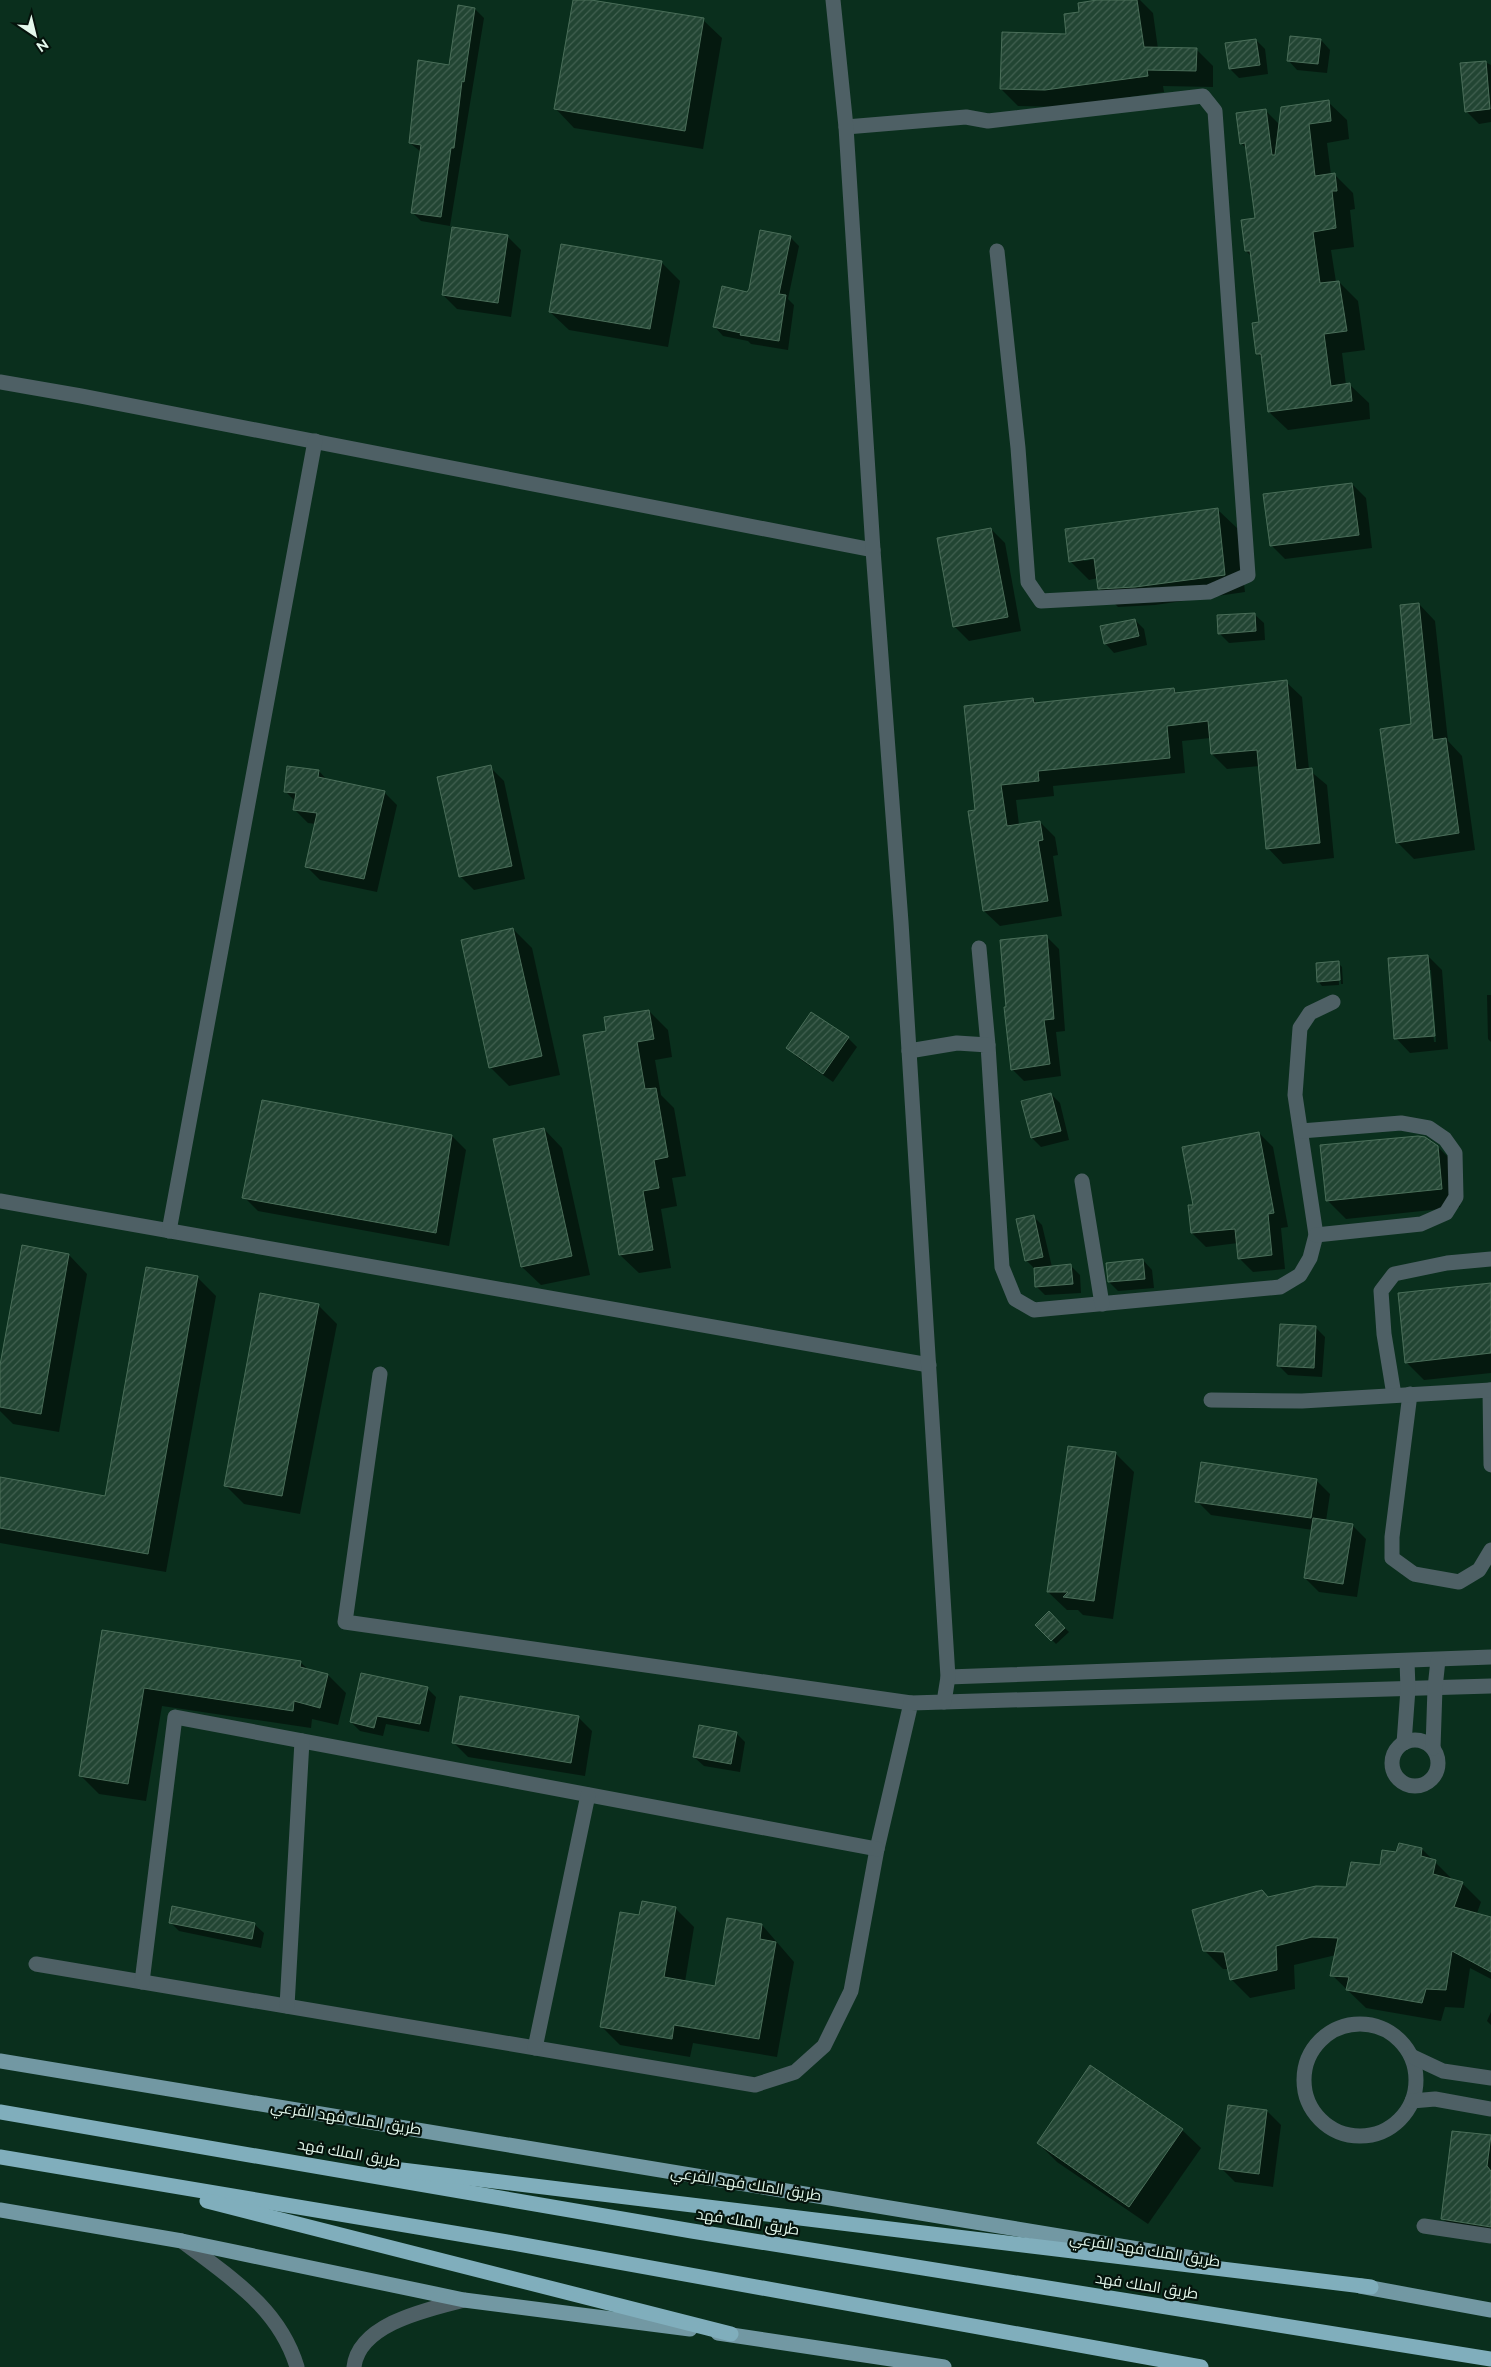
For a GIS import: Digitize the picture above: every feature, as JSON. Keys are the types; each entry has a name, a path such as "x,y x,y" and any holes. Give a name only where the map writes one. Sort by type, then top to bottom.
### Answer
{"highway":[{"name":"طريق الملك فهد","path":"0,2112 692,2232 1491,2359"},
{"path":"180,2142 687,2206 1371,2287"},
{"path":"0,2157 507,2242 1201,2367"},
{"path":"101,2174 731,2334"}],"main road":[{"name":"طريق الملك فهد الفرعي","path":"0,2061 1371,2287 1491,2310"},
{"path":"0,2210 182,2241 464,2300 731,2334 944,2367"}],"street":[{"path":"833,0 846,127 873,550 909,1051 948,1677 944,1702"},
{"path":"846,127 966,117 988,121 1203,96 1215,111 1248,575 1210,592 1040,600 1028,582 1018,448 997,251"},
{"path":"0,382 315,441 873,550"},
{"path":"169,1231 315,441"},
{"path":"979,948 988,1045 1002,1267 1016,1299 1034,1310 1280,1287 1300,1275 1310,1258 1316,1235 1295,1095 1300,1028 1310,1013 1333,1002"},
{"path":"909,1051 957,1043 988,1045"},
{"path":"1301,1131 1401,1123 1429,1128 1445,1139 1455,1153 1456,1197 1446,1213 1421,1224 1316,1235"},
{"path":"1082,1181 1102,1304"},
{"path":"0,1201 929,1365"},
{"path":"1394,1395 1384,1334 1381,1291 1394,1274 1447,1263 1491,1258"},
{"path":"380,1374 345,1622 911,1703 1491,1686"},
{"path":"1211,1400 1302,1401 1490,1390 1491,1465"},
{"path":"1410,1394 1392,1537 1392,1558 1414,1574 1459,1582 1479,1570 1491,1550"},
{"path":"948,1677 1491,1658"},
{"path":"1404,1743 1408,1689 1407,1660"},
{"path":"1433,1748 1419,1740 1404,1743 1393,1755 1392,1766 1397,1778 1411,1786 1427,1784 1433,1778 1439,1763 1433,1748 1438,1660"},
{"path":"36,1964 755,2085 795,2072 824,2046 851,1991 877,1849 911,1703"},
{"path":"142,1982 175,1717 877,1849"},
{"path":"287,2006 302,1741"},
{"path":"535,2048 588,1795"},
{"path":"1363,2024 1388,2031 1399,2039 1411,2056 1417,2075 1412,2101 1396,2123 1384,2130 1358,2136 1345,2134 1321,2120 1313,2110 1304,2085 1309,2058 1316,2046 1336,2029 1349,2025 1363,2024"},
{"path":"1411,2056 1443,2071 1491,2078"},
{"path":"1412,2101 1435,2099 1491,2109"},
{"path":"1424,2226 1491,2236"},
{"path":"182,2241 258,2300 277,2325 296,2367"},
{"path":"354,2367 354,2360 366,2341 390,2324 416,2312 464,2300"}],"building":[{"path":"573,0 591,0 704,18 685,131 554,109"},
{"path":"1097,0 1137,0 1144,47 1197,48 1196,71 1147,70 1148,76 1045,90 1000,89 1002,32 1066,34 1064,14 1079,12 1078,3"},
{"path":"458,5 475,8 464,82 462,81 454,148 451,148 441,217 411,213 421,145 409,143 418,60 449,65"},
{"path":"1290,36 1321,39 1318,64 1287,61"},
{"path":"1256,39 1260,65 1229,69 1225,43"},
{"path":"1486,61 1490,109 1465,112 1460,63"},
{"path":"1329,100 1331,121 1309,124 1315,176 1335,173 1337,191 1332,191 1336,228 1313,232 1320,283 1339,281 1347,331 1324,334 1331,386 1350,383 1352,401 1268,412 1261,354 1256,354 1252,323 1259,322 1250,251 1245,251 1241,220 1255,218 1245,143 1240,144 1236,113 1266,109 1272,155 1275,155 1281,107"},
{"path":"452,227 508,235 498,303 442,295"},
{"path":"760,230 791,236 779,294 786,295 779,341 740,335 741,333 713,327 722,286 747,292 749,289"},
{"path":"561,244 662,261 650,329 549,312"},
{"path":"1352,483 1359,535 1270,546 1263,494"},
{"path":"1218,508 1225,575 1135,587 1098,589 1094,558 1069,562 1065,529"},
{"path":"991,528 1008,617 953,627 937,538"},
{"path":"1419,603 1433,740 1446,738 1459,833 1396,843 1380,729 1411,724 1400,605"},
{"path":"1255,613 1256,631 1218,634 1217,615"},
{"path":"1135,619 1139,636 1104,644 1100,626"},
{"path":"1287,680 1296,770 1312,768 1320,843 1266,849 1257,750 1211,754 1208,721 1167,726 1170,758 1038,771 1039,781 1001,785 1007,826 1040,821 1043,840 1038,841 1048,901 983,911 968,811 975,810 964,706 1033,698 1034,703 1174,688 1175,693"},
{"path":"491,765 512,866 459,877 437,777"},
{"path":"287,766 319,770 318,777 385,791 364,879 305,867 317,813 293,810 296,793 284,792"},
{"path":"513,928 542,1056 489,1068 461,940"},
{"path":"1047,935 1054,1019 1044,1020 1050,1064 1011,1070 1004,1007 1006,1007 1000,940"},
{"path":"1428,955 1435,1036 1394,1039 1388,958"},
{"path":"1339,961 1340,980 1317,982 1316,963"},
{"path":"649,1010 654,1039 637,1042 645,1089 656,1088 668,1157 654,1160 659,1188 643,1191 653,1250 619,1255 583,1035 606,1031 604,1017"},
{"path":"811,1012 849,1037 823,1074 786,1048"},
{"path":"1051,1093 1061,1131 1031,1138 1021,1101"},
{"path":"262,1100 452,1135 436,1233 242,1198"},
{"path":"544,1128 572,1256 521,1267 493,1139"},
{"path":"1259,1132 1274,1213 1268,1214 1272,1255 1238,1259 1235,1229 1191,1233 1188,1205 1193,1205 1182,1147"},
{"path":"1418,1136 1425,1137 1438,1146 1442,1189 1326,1201 1320,1145"},
{"path":"1034,1215 1043,1257 1025,1261 1016,1219"},
{"path":"22,1245 69,1254 41,1414 0,1407 0,1365"},
{"path":"1143,1259 1145,1279 1108,1282 1106,1263"},
{"path":"1071,1264 1073,1284 1035,1287 1034,1268"},
{"path":"146,1267 198,1276 148,1554 0,1528 0,1477 105,1496"},
{"path":"1491,1283 1491,1353 1405,1363 1398,1293"},
{"path":"260,1293 319,1304 282,1496 224,1486"},
{"path":"1280,1324 1316,1326 1314,1368 1277,1366"},
{"path":"1068,1446 1116,1452 1094,1601 1063,1597 1068,1592 1047,1592"},
{"path":"1201,1462 1317,1479 1311,1518 1195,1502"},
{"path":"1313,1518 1353,1524 1343,1584 1304,1578"},
{"path":"1049,1611 1065,1628 1051,1641 1035,1625"},
{"path":"102,1630 301,1661 300,1667 328,1674 320,1708 294,1701 293,1711 144,1688 128,1784 79,1776"},
{"path":"361,1673 428,1687 420,1724 377,1716 374,1728 350,1722"},
{"path":"460,1696 579,1716 571,1763 452,1743"},
{"path":"699,1725 737,1732 731,1764 693,1757"},
{"path":"1399,1843 1422,1848 1421,1856 1436,1860 1433,1874 1463,1882 1454,1907 1491,1917 1491,1972 1452,1951 1446,1990 1426,1989 1422,2003 1346,1990 1349,1977 1330,1976 1338,1938 1312,1937 1276,1946 1277,1970 1230,1980 1224,1952 1203,1951 1192,1910 1262,1890 1268,1897 1316,1886 1346,1887 1351,1862 1380,1865 1382,1850 1396,1852"},
{"path":"642,1901 676,1907 664,1977 715,1986 727,1918 762,1924 760,1939 776,1942 759,2039 674,2025 672,2039 600,2027 620,1912 639,1915"},
{"path":"172,1906 255,1923 252,1939 169,1923"},
{"path":"1090,2065 1183,2129 1129,2207 1037,2143"},
{"path":"1228,2105 1267,2110 1259,2174 1219,2169"},
{"path":"1452,2131 1491,2135 1487,2166 1491,2171 1491,2227 1441,2219"}]}
